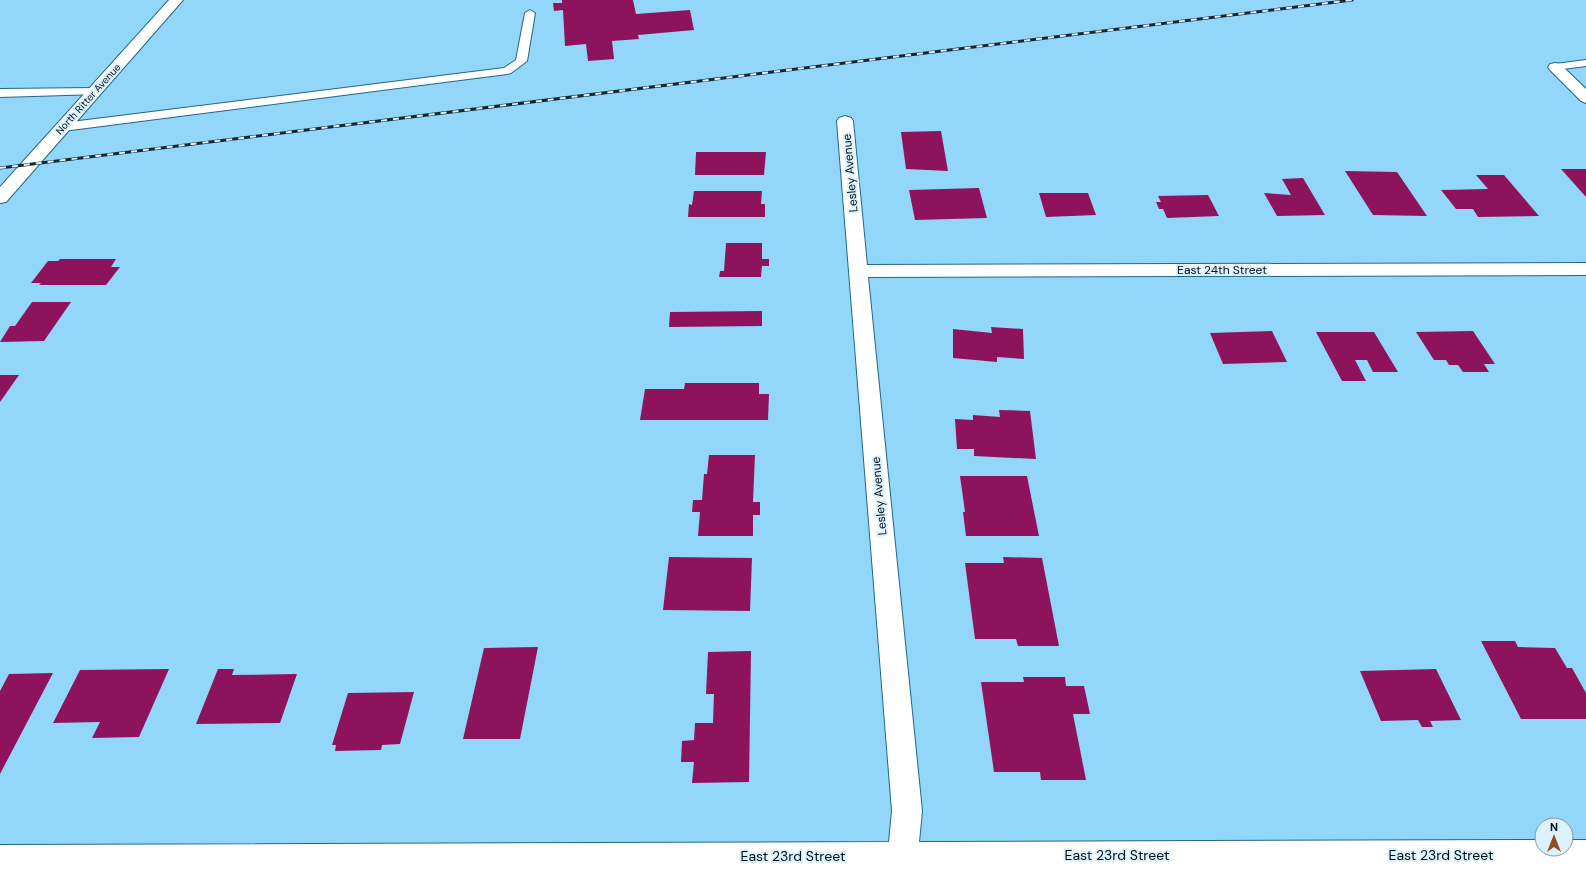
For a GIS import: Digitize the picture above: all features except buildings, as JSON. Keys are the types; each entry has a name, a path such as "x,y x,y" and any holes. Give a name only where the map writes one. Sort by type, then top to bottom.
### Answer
{"street":[{"name":"North Ritter Avenue","path":"0,198 176,0"},
{"path":"1555,67 1586,98"},
{"name":"Lesley Avenue","path":"845,122 907,811 907,825 900,862"},
{"name":"East 24th Street","path":"858,271 1586,269"},
{"name":"East 23rd Street","path":"0,860 900,862 1586,854"}],"lane":[{"path":"63,127 507,71 521,61 530,13"},
{"path":"1555,67 1586,63"},
{"path":"0,93 94,92"}],"railway":[{"path":"0,168 1352,0"}]}
